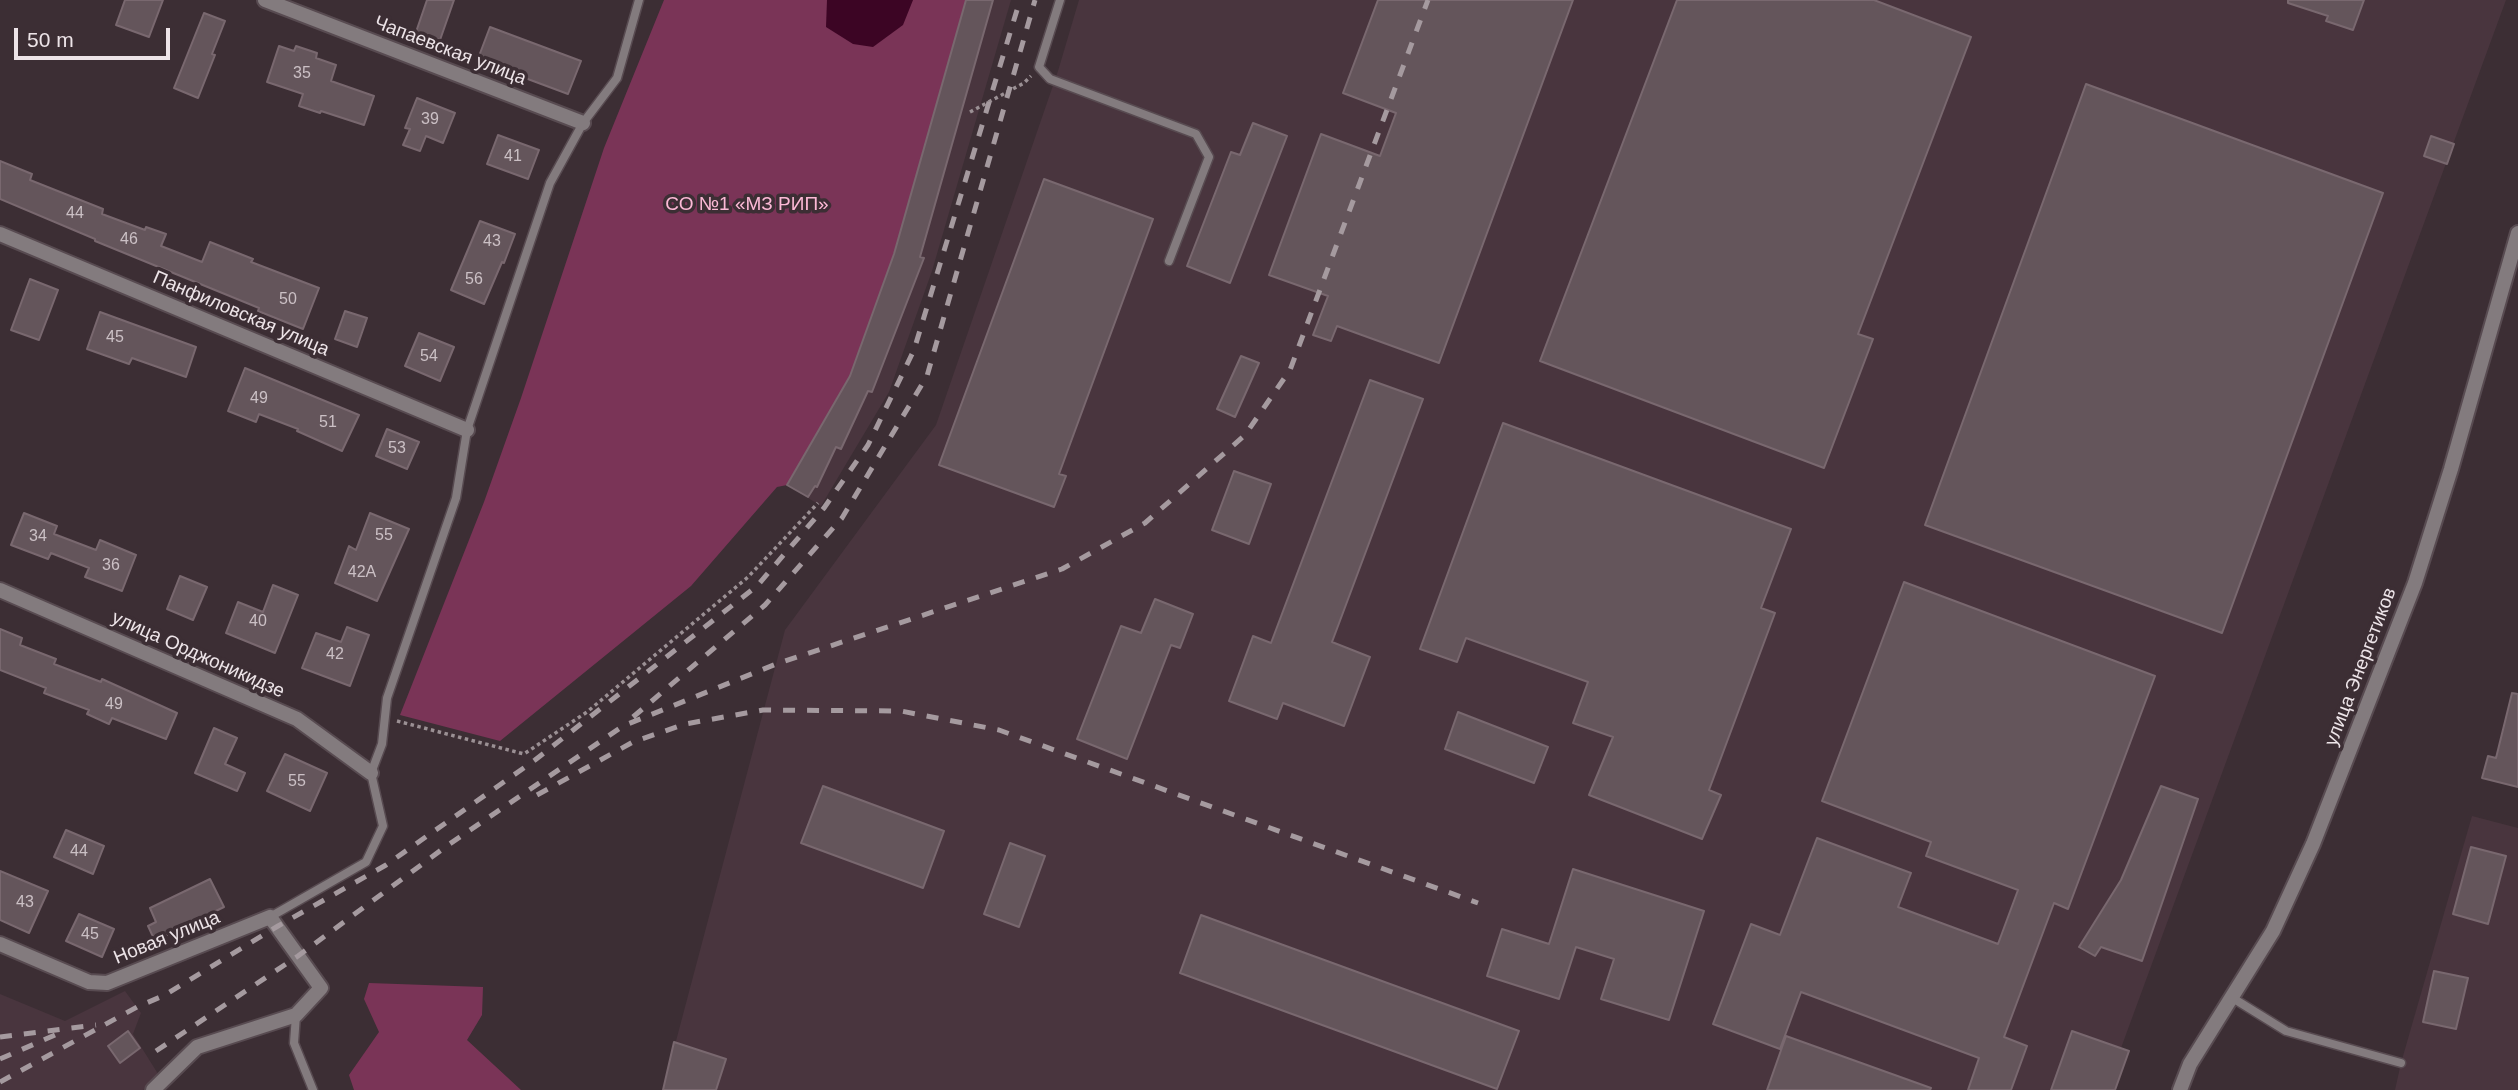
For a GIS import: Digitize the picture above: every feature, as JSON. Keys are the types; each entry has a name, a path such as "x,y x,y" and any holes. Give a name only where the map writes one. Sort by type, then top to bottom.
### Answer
{"street":[{"name":"Чапаевская улица","path":"265,0 583,123"},
{"name":"улица Энергетиков","path":"2180,1090 2190,1064 2273,931 2313,844 2415,583 2451,469 2518,233"},
{"name":"Панфиловская улица","path":"0,234 467,430"},
{"name":"улица Орджоникидзе","path":"0,590 297,719 371,774"},
{"name":"Новая улица","path":"0,944 89,982 107,983 270,917"},
{"path":"153,1090 197,1047 296,1015 321,988 270,917"}],"lane":[{"path":"270,917 366,862 383,826 371,774 382,744 387,698 456,498 467,430 550,183 583,123 617,78 639,0"},
{"path":"1060,0 1040,66 1050,79 1196,134 1209,157 1169,261"},
{"path":"2231,997 2286,1031 2401,1063"},
{"path":"296,1015 294,1043 313,1090"}],"path":[{"path":"970,112 1024,83 1040,66"},
{"path":"385,718 524,754 587,712 748,577 818,503"}],"shaded area":[{"path":"827,0 913,0 903,25 873,47 853,44 826,27"},
{"path":"966,0 1011,0 932,271 889,392 821,506 787,485 850,376 894,254"},
{"path":"1079,0 2506,0 2121,1048 2115,1090 663,1090 785,630 936,425 1058,71"},
{"path":"2472,816 2518,828 2518,1090 2395,1090 2401,1063"},
{"path":"125,991 141,1013 133,1034 160,1077 143,1090 0,1090 0,994 65,1021"}],"green space":[{"name":"СО №1 «МЗ РИП»","path":"664,0 966,0 894,254 850,376 787,485 777,487 691,586 500,741 400,715 484,502 604,148"},
{"path":"369,983 483,987 482,1015 467,1040 521,1090 354,1090 349,1075 379,1032 364,999"}],"building":[{"path":"125,0 163,0 149,37 116,25"},
{"path":"427,0 454,0 440,40 416,32"},
{"path":"966,0 993,0 920,257 924,258 872,392 868,391 841,449 836,447 817,487 815,486 808,497 787,485 850,376 894,254"},
{"path":"1378,0 1573,0 1439,363 1337,326 1331,341 1313,335 1328,296 1269,275 1321,134 1380,156 1396,113 1343,93"},
{"path":"1677,0 1874,0 1971,37 1858,334 1873,339 1824,468 1540,361"},
{"path":"2288,0 2364,0 2353,30 2326,21 2328,16 2288,3"},
{"path":"204,13 225,21 198,98 174,88"},
{"path":"490,27 581,61 568,94 517,75 519,70 479,56"},
{"path":"279,46 294,51 296,46 317,53 316,58 336,65 331,81 374,96 364,125 299,106 303,94 267,82"},
{"path":"2086,84 2383,193 2222,633 1925,525"},
{"path":"417,98 455,113 443,143 426,136 420,151 403,145 410,129 405,128"},
{"path":"1253,123 1287,136 1230,283 1187,266 1231,152 1240,155"},
{"path":"498,135 539,150 528,179 487,164"},
{"path":"2431,136 2454,144 2447,164 2424,156"},
{"path":"0,161 32,174 30,180 103,209 102,214 145,230 146,227 166,234 161,246 202,262 210,242 253,259 251,262 319,288 303,329 0,199"},
{"path":"1044,179 1153,219 1059,474 1066,476 1054,507 939,465"},
{"path":"480,221 515,234 484,304 451,290"},
{"path":"30,279 58,290 39,340 11,330"},
{"path":"345,311 367,318 357,347 335,339"},
{"path":"100,312 196,347 186,377 132,358 129,364 87,349"},
{"path":"419,333 454,347 440,381 405,366"},
{"path":"1241,356 1259,363 1235,417 1217,409"},
{"path":"245,368 359,415 342,451 297,431 298,429 259,414 256,422 228,411"},
{"path":"1370,380 1423,399 1332,642 1370,657 1344,726 1283,703 1277,719 1229,701 1253,636 1271,643"},
{"path":"1503,423 1791,529 1761,608 1775,613 1709,790 1721,795 1702,839 1589,795 1613,737 1573,723 1588,682 1466,638 1457,662 1420,649"},
{"path":"387,429 419,442 407,469 376,456"},
{"path":"1234,471 1271,484 1249,544 1212,530"},
{"path":"24,513 57,526 54,534 96,550 100,540 136,555 122,591 85,577 89,568 51,553 48,559 11,545"},
{"path":"370,513 409,529 377,601 335,583 349,546 356,550"},
{"path":"180,576 207,587 193,620 167,609"},
{"path":"1904,582 2155,676 2068,909 2054,903 2004,1037 2027,1046 2011,1090 1968,1090 1979,1058 1801,992 1780,1049 1713,1024 1751,924 1780,935 1817,838 1911,873 1898,907 1998,944 2018,890 1926,856 1931,842 1822,801"},
{"path":"273,585 298,595 275,653 226,633 238,602 263,612"},
{"path":"1155,599 1193,614 1180,648 1171,645 1127,759 1077,739 1121,626 1141,633"},
{"path":"347,627 369,635 350,686 302,668 316,633 341,642"},
{"path":"0,629 22,638 20,645 56,659 54,664 101,682 102,679 177,713 166,739 112,718 109,724 87,714 89,710 44,693 46,688 0,670"},
{"path":"2512,693 2518,694 2518,787 2482,778 2488,756 2496,758"},
{"path":"1458,712 1548,747 1534,783 1445,749"},
{"path":"214,728 237,738 225,764 245,773 237,791 195,773"},
{"path":"285,754 327,773 310,811 267,791"},
{"path":"823,786 944,831 923,888 801,843"},
{"path":"2161,786 2198,799 2142,961 2101,947 2095,956 2079,947 2121,880"},
{"path":"66,830 104,846 93,874 54,857"},
{"path":"1010,843 1045,856 1019,927 984,914"},
{"path":"2471,847 2506,856 2488,924 2453,914"},
{"path":"1573,869 1704,911 1669,1020 1601,999 1614,959 1576,947 1559,999 1487,976 1502,929 1549,944"},
{"path":"0,871 48,891 29,933 0,920"},
{"path":"210,879 224,907 155,941 148,926 156,922 150,908"},
{"path":"79,914 114,929 102,957 66,941"},
{"path":"1201,915 1519,1031 1497,1089 1180,973"},
{"path":"2434,971 2468,978 2456,1029 2423,1022"},
{"path":"128,1031 140,1048 120,1063 108,1046"},
{"path":"2072,1031 2129,1051 2115,1090 2051,1090"},
{"path":"1786,1036 1931,1088 1767,1090"},
{"path":"674,1042 726,1059 716,1090 663,1090"}],"railway":[{"path":"0,1082 137,1007 165,995 278,926 386,865 535,760 757,586 824,508 868,445 914,350 1020,0"},
{"path":"633,717 765,605 842,518 927,376 1035,0"},
{"path":"156,1051 298,956 448,845 623,726 776,664 1062,569 1145,523 1245,435 1290,370 1428,0"},
{"path":"537,795 633,742 685,724 763,710 901,711 999,730 1478,903"},
{"path":"0,1037 96,1025"},
{"path":"0,1059 55,1035"}]}
